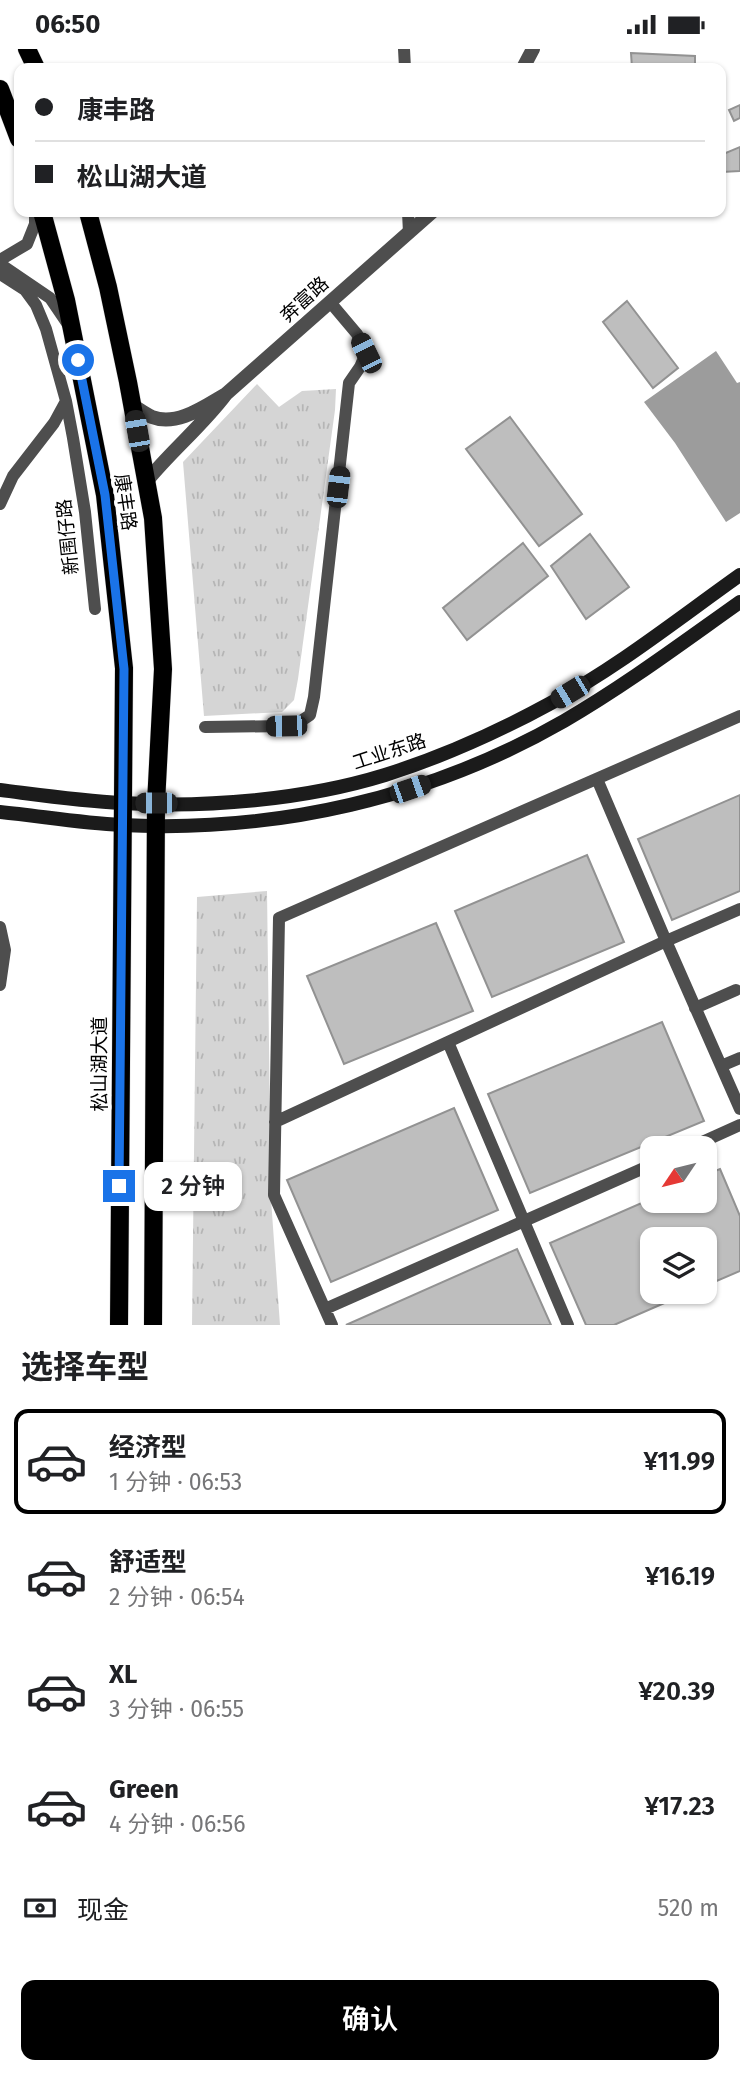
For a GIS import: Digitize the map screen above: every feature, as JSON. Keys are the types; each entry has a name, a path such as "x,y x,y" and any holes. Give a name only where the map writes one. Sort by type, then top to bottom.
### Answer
{"main road":[{"path":"0,89 14,126"},
{"name":"康丰路","path":"43,217 66,300 105,495 124,669 122,803"},
{"name":"康丰路","path":"90,217 108,287 153,518 163,669 156,803"},
{"name":"工业东路","path":"0,790 122,803 200,803 255,800 384,775 464,745 551,703 631,654 740,575"},
{"path":"0,812 121,825 201,825 302,815 390,796 473,765 562,722 643,672 740,602"},
{"name":"松山湖大道","path":"119,1325 122,803"},
{"path":"153,1325 156,803"}],"street":[{"path":"35,217 27,244 0,262 50,298 73,333"},
{"path":"408,217 409,233"},
{"name":"奔富路","path":"226,394 427,217"},
{"name":"新围仔路","path":"0,274 25,290 36,305 46,329 66,401 85,512 95,609"},
{"path":"205,727 286,726 298,723 310,715 349,383 366,353 357,334 330,302"},
{"path":"132,405 153,417 170,419 195,411 226,394"},
{"path":"146,482 208,418 226,394"},
{"path":"0,504 13,476 54,423 66,401"},
{"path":"332,1325 274,1195 279,918 740,716"},
{"path":"597,779 740,1109"},
{"path":"275,1122 740,909"},
{"path":"0,927 5,950 0,985"},
{"path":"695,1007 736,991"},
{"path":"448,1042 568,1325"},
{"path":"721,1066 740,1058"},
{"path":"716,1136 740,1125"},
{"path":"325,1309 640,1170"}],"green space":[{"path":"257,384 279,407 302,391 336,389 298,679 294,700 282,712 204,716 183,462"},
{"path":"267,891 271,1199 280,1325 192,1325 197,897"}],"shaded area":[{"path":"716,351 737,383 740,382 740,513 726,522 675,443 644,402"}],"building":[{"path":"631,53 695,56 695,63 632,63"},
{"path":"740,105 740,118 734,121 729,110"},
{"path":"740,147 740,171 726,172 726,153"},
{"path":"627,301 678,368 653,388 603,322"},
{"path":"510,417 582,514 539,546 466,449"},
{"path":"590,534 629,587 586,619 551,566"},
{"path":"523,543 548,576 467,640 443,608"},
{"path":"740,795 740,891 672,920 638,839"},
{"path":"587,855 624,942 492,997 455,911"},
{"path":"436,923 473,1011 344,1064 307,976"},
{"path":"662,1022 704,1121 668,1136 640,1136 640,1147 530,1193 488,1094"},
{"path":"454,1108 498,1210 331,1282 287,1180"},
{"path":"720,1169 740,1216 740,1271 717,1281 717,1227 640,1227 640,1304 662,1304 614,1325 586,1325 550,1243 640,1204 640,1213 718,1213"},
{"path":"517,1249 551,1325 346,1325"}],"route":[{"path":"78,360 105,495 124,669 119,1186"}]}
